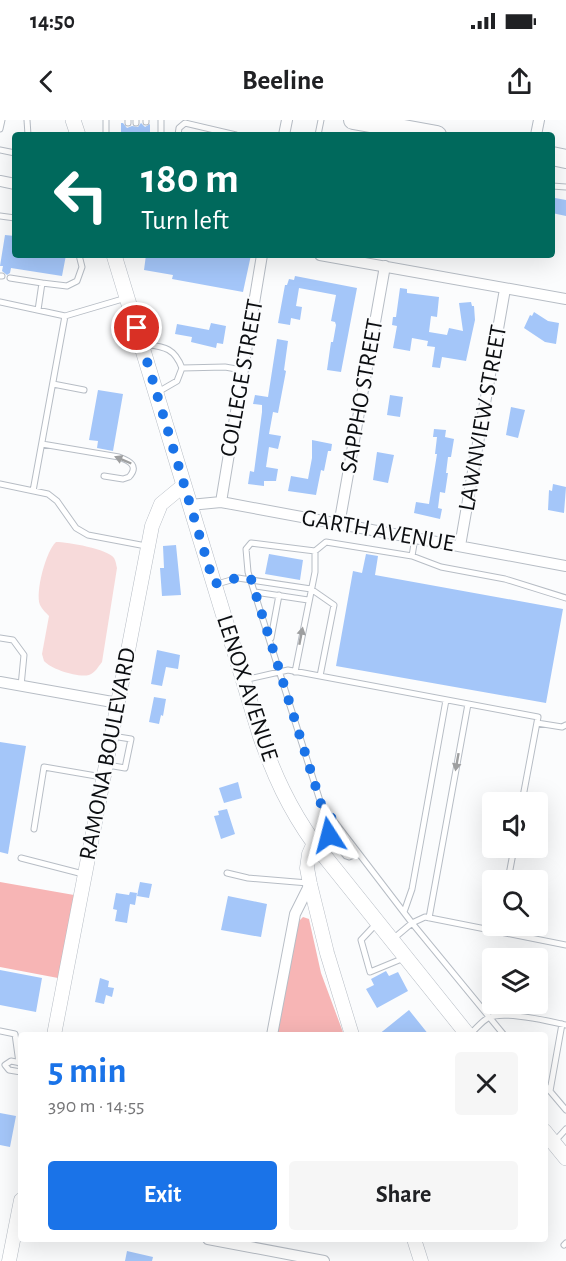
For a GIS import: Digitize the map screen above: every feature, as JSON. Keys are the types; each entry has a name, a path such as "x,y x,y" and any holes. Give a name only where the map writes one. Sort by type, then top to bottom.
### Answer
{"main road":[{"path":"357,123 377,130 410,125 429,132"},
{"name":"LENOX AVENUE","path":"115,258 260,735 279,786 297,819 315,843 466,1032"},
{"path":"549,1137 566,1158"}],"street":[{"name":"COLLEGE STREET","path":"221,502 262,258"},
{"path":"338,258 566,299"},
{"name":"SAPPHO STREET","path":"339,525 385,266"},
{"name":"LAWNVIEW STREET","path":"460,546 505,289"},
{"name":"RAMONA BOULEVARD","path":"55,1032 152,526 161,504 184,485"},
{"name":"GARTH AVENUE","path":"190,505 221,502 566,566"},
{"path":"0,682 118,703"},
{"path":"315,843 308,861 310,884 327,953 351,1032"},
{"path":"273,1032 295,914 310,884"},
{"path":"9,1261 18,1217"},
{"path":"236,1242 324,1261"},
{"path":"415,1242 421,1261"}],"lane":[{"path":"0,129 2,120"},
{"path":"178,132 179,128 185,123 223,132"},
{"path":"10,278 67,286 77,281 82,267 79,258"},
{"path":"38,310 42,283"},
{"path":"0,303 65,316 128,297"},
{"path":"33,490 65,316"},
{"path":"142,344 171,350 178,357 182,368 177,381 156,393"},
{"path":"182,368 225,366 243,371"},
{"path":"53,384 84,390"},
{"path":"42,444 119,456 134,465 134,470 129,477 123,479 104,476"},
{"path":"0,484 48,494 57,501 76,528 88,535 148,546"},
{"path":"412,556 415,538"},
{"path":"502,1032 412,923 321,804 251,579 246,549 251,543 315,551 326,542 412,556 441,567 505,579 566,598"},
{"path":"295,672 315,572 315,551"},
{"path":"214,584 237,578 311,589 334,605 320,676"},
{"path":"255,592 308,600"},
{"path":"270,641 279,596"},
{"path":"0,638 14,640 24,655 21,686"},
{"path":"243,680 280,671 295,672 538,717 524,792"},
{"path":"404,912 412,889 446,700"},
{"path":"429,918 468,704"},
{"path":"537,723 562,727 566,725"},
{"path":"34,829 44,767 105,771 125,768 131,739 112,736"},
{"path":"333,820 329,835 349,858 358,853"},
{"path":"21,858 61,870 85,874"},
{"path":"227,873 248,878 310,884"},
{"path":"392,940 412,923 425,917 482,926"},
{"path":"378,922 361,940 370,972 406,958"},
{"path":"529,936 566,945"},
{"path":"472,1032 489,1017 517,1016 564,1024 550,1091"},
{"path":"0,1031 15,1034 18,1051"},
{"path":"18,1063 11,1061 3,1065 9,1070 18,1072"},
{"path":"548,1089 566,1110"},
{"path":"549,1137 566,1129"}],"shaded area":[{"path":"56,542 96,549 110,555 116,562 117,568 102,662 89,675 58,670 44,661 42,654 49,616 40,605 40,582 45,562"},
{"path":"0,882 74,895 58,978 0,967"},
{"path":"303,917 309,919 321,973 343,1032 277,1032 299,921"}],"building":[{"path":"121,123 127,128 138,127 141,123 145,127 150,124 150,132 121,132"},
{"path":"555,198 566,200 566,216 555,214"},
{"path":"5,235 12,236 12,258 65,258 62,276 11,268 7,275 2,271 3,266 0,266"},
{"path":"146,258 250,258 243,292 172,279 173,275 144,270"},
{"path":"295,276 357,288 341,372 327,370 336,325 331,321 336,295 299,288 296,306 302,307 300,320 291,318 290,325 278,323 285,285 289,279 294,280"},
{"path":"400,288 407,289 407,293 439,297 437,317 431,316 429,332 447,335 449,328 463,331 459,303 471,302 474,306 475,320 466,361 442,357 440,368 432,367 435,347 427,346 428,341 412,338 410,351 393,348 397,326 392,325 393,317 396,317"},
{"path":"534,312 548,321 559,323 556,344 545,342 524,328 530,315 532,316"},
{"path":"211,323 226,326 223,344 217,343 216,348 191,342 192,337 175,334 177,324 209,330"},
{"path":"277,339 288,341 284,370 286,371 278,413 273,412 269,434 281,436 278,449 269,447 266,467 278,469 276,481 264,481 264,486 248,484 250,471 254,472 262,412 262,405 253,404 255,395 268,397"},
{"path":"98,390 123,394 113,451 97,448 98,441 89,440"},
{"path":"390,395 403,397 400,417 387,415"},
{"path":"511,407 525,410 518,438 506,435"},
{"path":"434,429 446,430 445,437 454,439 451,457 448,457 445,493 440,492 438,508 442,509 440,519 414,513 416,502 429,504 437,454 435,454 437,437 433,437"},
{"path":"312,440 332,444 331,451 328,451 324,471 321,470 316,495 288,491 291,476 308,479 312,458"},
{"path":"377,452 394,455 388,483 373,480"},
{"path":"553,484 566,487 564,513 548,510 549,490 552,491"},
{"path":"176,545 181,595 162,596 160,568 164,568 163,546"},
{"path":"269,554 303,560 300,580 265,574"},
{"path":"366,554 378,556 375,575 563,609 546,703 336,666 353,571 362,573"},
{"path":"157,650 180,655 178,669 166,667 162,686 151,684"},
{"path":"154,697 166,699 159,724 149,722"},
{"path":"0,742 26,746 8,854 0,852"},
{"path":"238,782 242,798 224,803 219,788"},
{"path":"227,809 235,834 221,839 214,816 219,815 218,811"},
{"path":"140,882 152,884 149,898 137,896"},
{"path":"130,892 137,893 135,905 130,904 127,923 115,921 117,910 113,909 116,893 129,895"},
{"path":"228,896 267,904 261,937 221,930"},
{"path":"0,970 42,978 36,1012 0,1005"},
{"path":"386,971 389,976 398,972 408,991 377,1008 366,989 374,985 371,979"},
{"path":"100,978 109,981 108,987 114,988 112,997 106,995 104,1004 95,1002"},
{"path":"409,1010 427,1032 382,1032"},
{"path":"0,1113 16,1116 10,1147 0,1145"},
{"path":"127,1251 153,1257 152,1261 125,1261"}],"route":[{"path":"137,328 214,584 237,578 251,579 321,804 333,820 329,835"}]}
